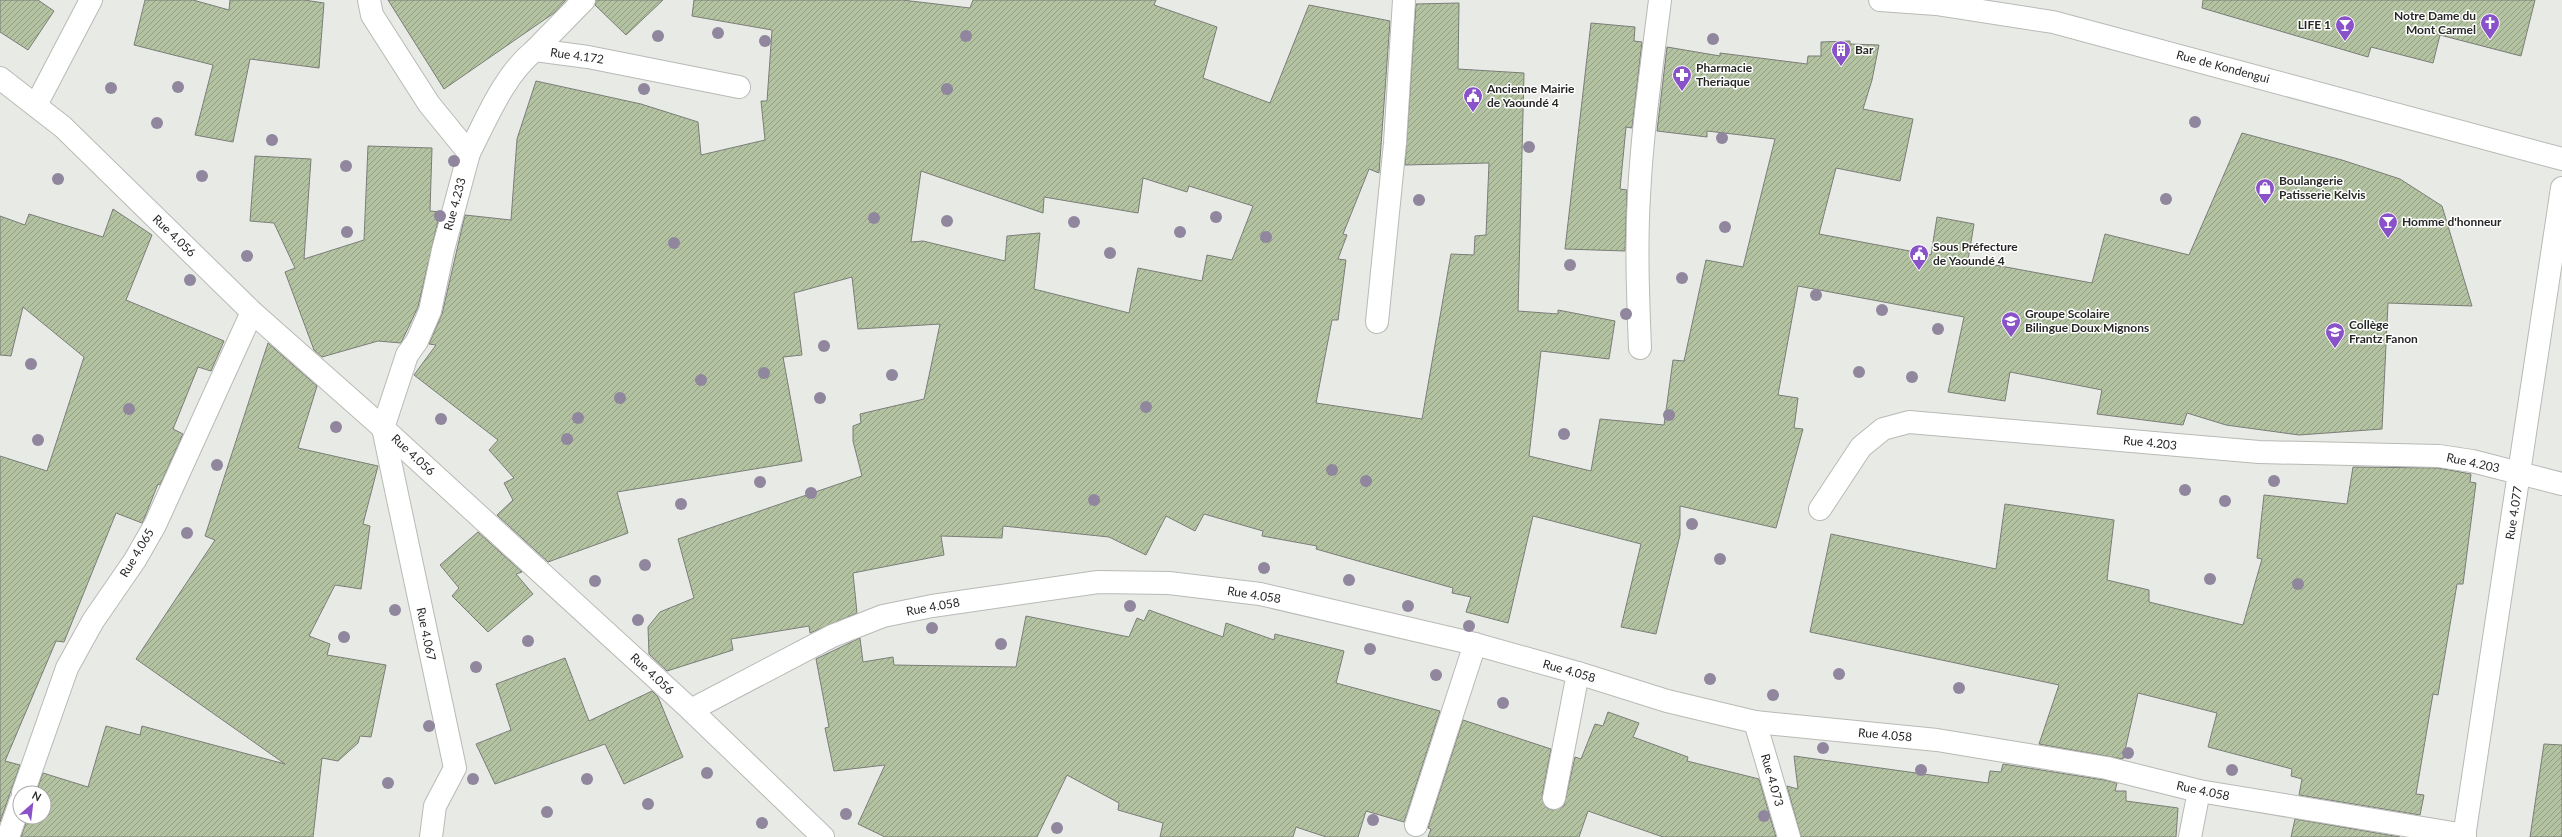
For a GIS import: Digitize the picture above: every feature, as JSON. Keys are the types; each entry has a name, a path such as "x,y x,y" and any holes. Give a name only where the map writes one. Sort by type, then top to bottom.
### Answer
{"street":[{"path":"36,105 91,0"},
{"path":"369,0 372,15 425,97 450,132 469,153"},
{"path":"535,50 584,0"},
{"path":"1377,322 1395,143 1404,0"},
{"path":"1640,348 1637,277 1639,197 1643,137 1660,0"},
{"name":"Rue de Kondengui","path":"1880,0 1936,4 2053,22 2562,159"},
{"name":"Rue 4.172","path":"469,153 499,97 521,61 535,50 588,57 739,87"},
{"name":"Rue 4.056","path":"0,78 63,127 252,312 383,428 691,710 823,837"},
{"name":"Rue 4.233","path":"383,428 407,355 417,341 430,311 443,250 469,153"},
{"name":"Rue 4.077","path":"2464,836 2520,474 2562,188"},
{"name":"Rue 4.065","path":"26,785 67,668 93,621 134,560 155,525 252,312"},
{"name":"Rue 4.203","path":"1820,508 1861,447 1883,429 1909,422 2259,452 2439,456 2472,461 2562,484"},
{"name":"Rue 4.067","path":"383,428 455,768 435,806 431,837"},
{"name":"Rue 4.058","path":"691,710 832,636 884,616 932,606 1098,582 1169,583 1260,594 1475,644 1578,673 1667,701 1755,722 1937,740 2107,768 2199,792 2464,836"},
{"path":"1416,825 1475,644"},
{"path":"1554,798 1578,673"},
{"name":"Rue 4.073","path":"1755,722 1789,837"},
{"path":"2190,837 2199,792"},
{"path":"8,837 12,825"}],"building":[{"path":"0,0 38,0 54,11 28,50 0,32"},
{"path":"145,0 193,0 229,10 230,0 304,0 324,3 319,68 250,59 233,142 195,135 213,65 134,45"},
{"path":"388,0 566,0 554,13 444,89"},
{"path":"596,0 663,0 626,35 595,5"},
{"path":"694,0 902,0 970,8 973,0 1156,0 1154,5 1217,27 1203,78 1270,103 1309,5 1390,21 1379,173 1369,169 1343,234 1347,235 1338,259 1346,260 1338,320 1332,320 1316,403 1422,419 1451,254 1474,255 1475,236 1486,235 1489,163 1405,165 1416,4 1459,3 1458,69 1524,73 1518,311 1558,314 1558,310 1615,321 1609,359 1541,351 1529,456 1591,471 1600,419 1664,425 1673,360 1684,361 1706,260 1743,267 1775,139 1707,131 1707,137 1657,131 1667,47 1720,56 1720,53 1807,64 1808,56 1821,56 1821,42 1850,41 1850,44 1879,45 1872,80 1863,109 1913,119 1900,181 1836,168 1819,234 1931,255 1937,217 1974,224 1968,260 2092,283 2105,234 2189,255 2242,133 2342,160 2400,179 2442,206 2472,306 2388,303 2382,429 2299,435 2226,425 2187,413 2183,425 2097,414 2102,390 2010,372 2005,401 1948,392 1964,317 1798,286 1778,395 1798,398 1794,428 1803,429 1776,528 1680,506 1680,535 1656,634 1621,627 1641,544 1533,516 1508,623 1466,612 1471,597 1452,593 1453,588 1316,549 1317,546 1262,536 1263,531 1204,514 1195,531 1166,516 1146,555 1109,537 1003,526 1002,538 941,536 944,555 853,573 857,613 810,633 809,626 731,639 733,650 667,671 649,654 648,627 660,612 694,598 678,539 862,476 853,441 853,426 861,423 860,414 924,399 940,324 858,329 852,277 794,293 802,355 783,357 802,461 617,492 628,533 548,562 497,515 513,500 504,483 514,478 489,450 498,440 414,375 436,345 429,344 442,314 465,215 511,220 517,139 536,81 641,104 698,122 701,155 765,140 761,101 767,101 772,30 692,16","holes":["921,171 1043,213 1044,197 1138,213 1143,178 1187,192 1189,186 1253,206 1232,260 1207,255 1202,281 1138,268 1129,313 1034,289 1040,233 1007,236 1005,261 923,241 911,242"]},
{"path":"2203,0 2535,0 2521,56 2440,35 2433,63 2371,47 2368,57 2202,8"},
{"path":"1591,23 1635,27 1634,41 1642,42 1632,128 1626,127 1620,189 1627,190 1625,251 1565,249"},
{"path":"368,146 432,148 430,211 440,212 418,307 401,343 378,341 322,357 314,350 285,272 295,268 274,223 250,221 255,156 311,159 304,259 364,240"},
{"path":"113,209 152,235 126,300 224,341 211,371 198,367 173,429 183,434 160,485 158,484 142,523 116,513 64,642 56,641 5,761 20,765 0,822 0,456 47,471 84,357 23,307 11,356 0,355 0,216 25,225 29,214 103,237"},
{"path":"268,343 317,386 298,448 378,466 363,524 370,526 361,589 335,585 309,636 330,644 327,655 386,665 371,737 360,736 358,743 338,761 322,758 313,837 21,837 25,825 52,825 52,785 39,785 43,773 88,787 106,726 140,735 142,726 285,764 136,659 215,540 205,536"},
{"path":"2353,467 2438,468 2471,474 2470,482 2476,483 2463,584 2457,584 2438,695 2433,694 2416,794 2424,795 2420,815 2299,795 2302,779 2291,776 2292,769 2208,747 2217,713 2138,693 2123,759 2039,744 2059,685 1810,632 1831,534 1996,569 2005,504 2114,520 2107,580 2149,590 2149,602 2243,625 2262,559 2257,558 2264,495 2347,504"},
{"path":"478,532 522,572 516,574 533,594 488,632 452,596 459,588 440,565"},
{"path":"1149,610 1223,637 1226,623 1274,640 1275,634 1344,651 1336,683 1440,711 1404,822 1366,811 1358,837 1326,837 1296,827 1293,837 1160,837 1163,823 1118,810 1119,803 1067,775 1037,837 885,837 858,824 885,765 834,771 825,728 829,727 816,659 860,638 863,662 893,657 894,665 1016,667 1026,616 1129,637 1137,618 1144,621"},
{"path":"565,658 589,721 652,691 658,697 683,757 624,784 605,744 495,784 476,744 511,730 496,684"},
{"path":"1608,712 1639,723 1633,737 1688,757 1687,761 1759,779 1776,837 1663,837 1588,811 1579,837 1428,837 1431,829 1428,828 1463,720 1551,749 1542,796 1546,807 1552,810 1564,806 1575,757 1581,759 1595,724 1603,726"},
{"path":"2544,744 2562,745 2562,837 2530,837"},
{"path":"1794,756 1988,783 1990,771 2001,772 2003,764 2104,780 2117,783 2115,791 2126,791 2126,801 2178,808 2176,837 1801,837 1787,786 1798,789"},
{"path":"2295,819 2400,837 2291,837"}],"place":[{"name":"Notre Dame du Mont Carmel","path":"2490,40"},
{"name":"LIFE 1","path":"2345,42"},
{"name":"Bar","path":"1841,67"},
{"name":"Pharmacie Theriaque","path":"1682,92"},
{"name":"Ancienne Mairie de Yaoundé 4","path":"1473,113"},
{"name":"Boulangerie Patisserie Kelvis","path":"2265,205"},
{"name":"Homme d'honneur","path":"2388,239"},
{"name":"Sous Préfecture de Yaoundé 4","path":"1919,271"},
{"name":"Groupe Scolaire Bilingue Doux Mignons","path":"2011,338"},
{"name":"Collège Frantz Fanon","path":"2335,349"}]}
